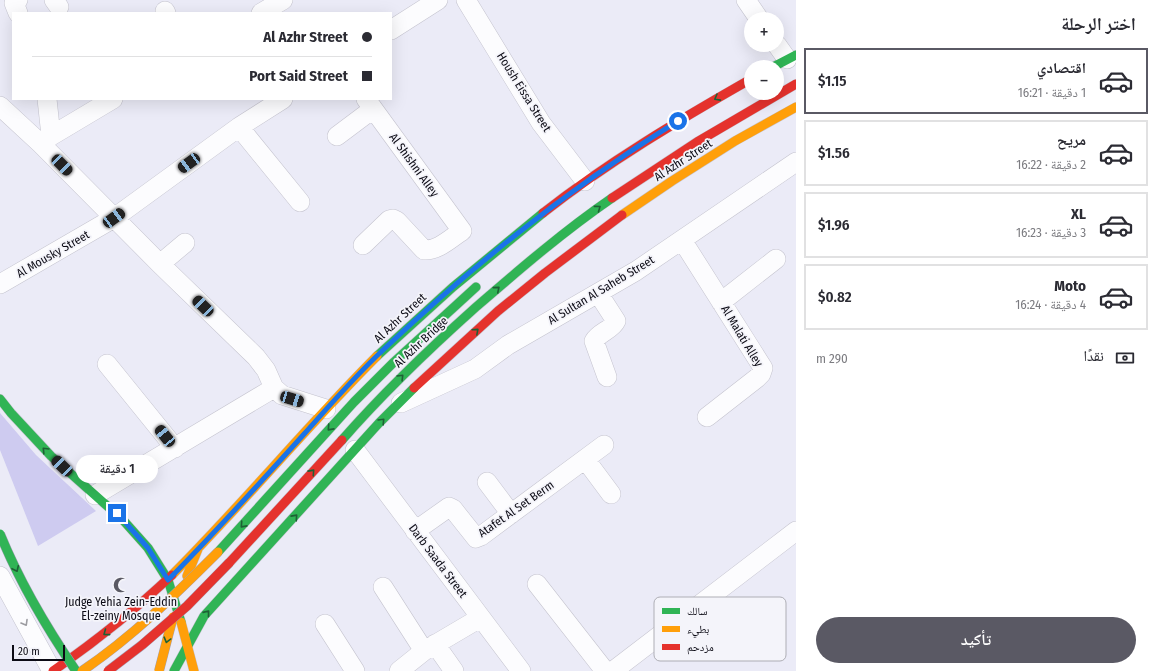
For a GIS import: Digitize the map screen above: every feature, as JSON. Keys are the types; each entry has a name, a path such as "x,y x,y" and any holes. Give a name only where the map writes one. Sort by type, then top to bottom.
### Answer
{"main road":[{"name":"Al Azhr Street","path":"56,669 122,621 168,580 198,550 326,409 383,350 466,275 535,219 585,182 668,128 744,83"},
{"name":"Al Azhr Bridge","path":"108,671 142,645 187,606 245,546 366,412 404,373 484,300 583,219 638,180 751,108 796,84"},
{"name":"Al Azhr Street","path":"174,671 204,616 398,404 498,311 583,243 672,181 735,141 796,107"},
{"name":"Al Azhr Bridge","path":"82,671 132,633 176,594 218,552 354,402 394,362 482,282"},
{"path":"0,399 51,456 95,495 110,506 136,533 168,580 194,671"},
{"path":"0,534 37,610 76,671"},
{"path":"159,671 168,636 187,576 198,550"},
{"path":"56,669 92,671"}],"street":[{"path":"263,12 283,0"},
{"path":"392,29 438,0"},
{"name":"Housh Eissa Street","path":"466,0 542,123 585,182"},
{"path":"746,0 754,12"},
{"path":"46,140 47,100"},
{"path":"46,140 111,100"},
{"name":"Al Mousky Street","path":"0,284 114,218 239,127 281,100"},
{"path":"337,136 369,104"},
{"name":"Al Shishni Alley","path":"364,245 388,220 393,219 397,221 424,250 436,248 462,231 369,104"},
{"path":"0,106 46,140 114,218 256,357 266,370 274,388 282,395 326,409"},
{"path":"239,127 300,202"},
{"name":"Al Sultan Al Saheb Street","path":"398,404 475,369 508,346 636,271 796,162"},
{"name":"Al Malati Alley","path":"682,240 762,368 762,374 707,417"},
{"path":"160,264 185,243"},
{"path":"721,302 776,259"},
{"path":"598,293 616,321 614,325 596,337 594,341 607,377"},
{"path":"107,364 175,448"},
{"path":"95,495 274,388"},
{"name":"Atafet Al Set Berm","path":"415,530 449,507 453,509 476,538 481,536 604,445"},
{"name":"Darb Saada Street","path":"355,450 521,671"},
{"path":"585,459 611,494"},
{"path":"487,482 511,514"},
{"path":"709,597 796,531"},
{"path":"0,576 56,669"},
{"path":"537,584 605,671"},
{"path":"382,587 430,648 454,671"},
{"path":"399,671 430,648 480,618"},
{"path":"325,624 355,671"},
{"path":"612,671 654,639"}],"shaded area":[{"path":"0,413 36,455 96,511 38,546 0,450"}],"traffic: fast":[{"path":"784,61 796,55"},
{"path":"342,440 407,371 476,307 559,237 612,198"},
{"path":"377,356 453,287 543,213"},
{"path":"218,552 354,402 394,362 476,287"},
{"path":"174,671 204,616 379,423 414,388"},
{"path":"0,399 51,456 123,520 148,548 168,580 181,622"},
{"path":"0,534 16,570 34,604 76,671"}],"traffic: slow":[{"path":"622,215 735,141 796,107"},
{"path":"172,575 377,356"},
{"path":"187,576 198,549"},
{"path":"82,671 136,630 218,552"},
{"path":"159,671 173,617"},
{"path":"181,622 194,671"}],"traffic: jam":[{"path":"543,213 593,176 644,142 744,83"},
{"path":"612,198 697,142 796,84"},
{"path":"414,388 498,311 545,273 622,215"},
{"path":"229,563 342,440"},
{"path":"108,671 142,645 187,606 229,563"},
{"path":"53,671 114,625 172,575"}],"place":[{"name":"Judge Yehia Zein-Eddin El-zeiny Mosque","path":"121,585"}],"route":[{"path":"117,513 148,548 168,580 207,541 343,391 383,350 455,284 546,210 585,182 678,121"}]}
